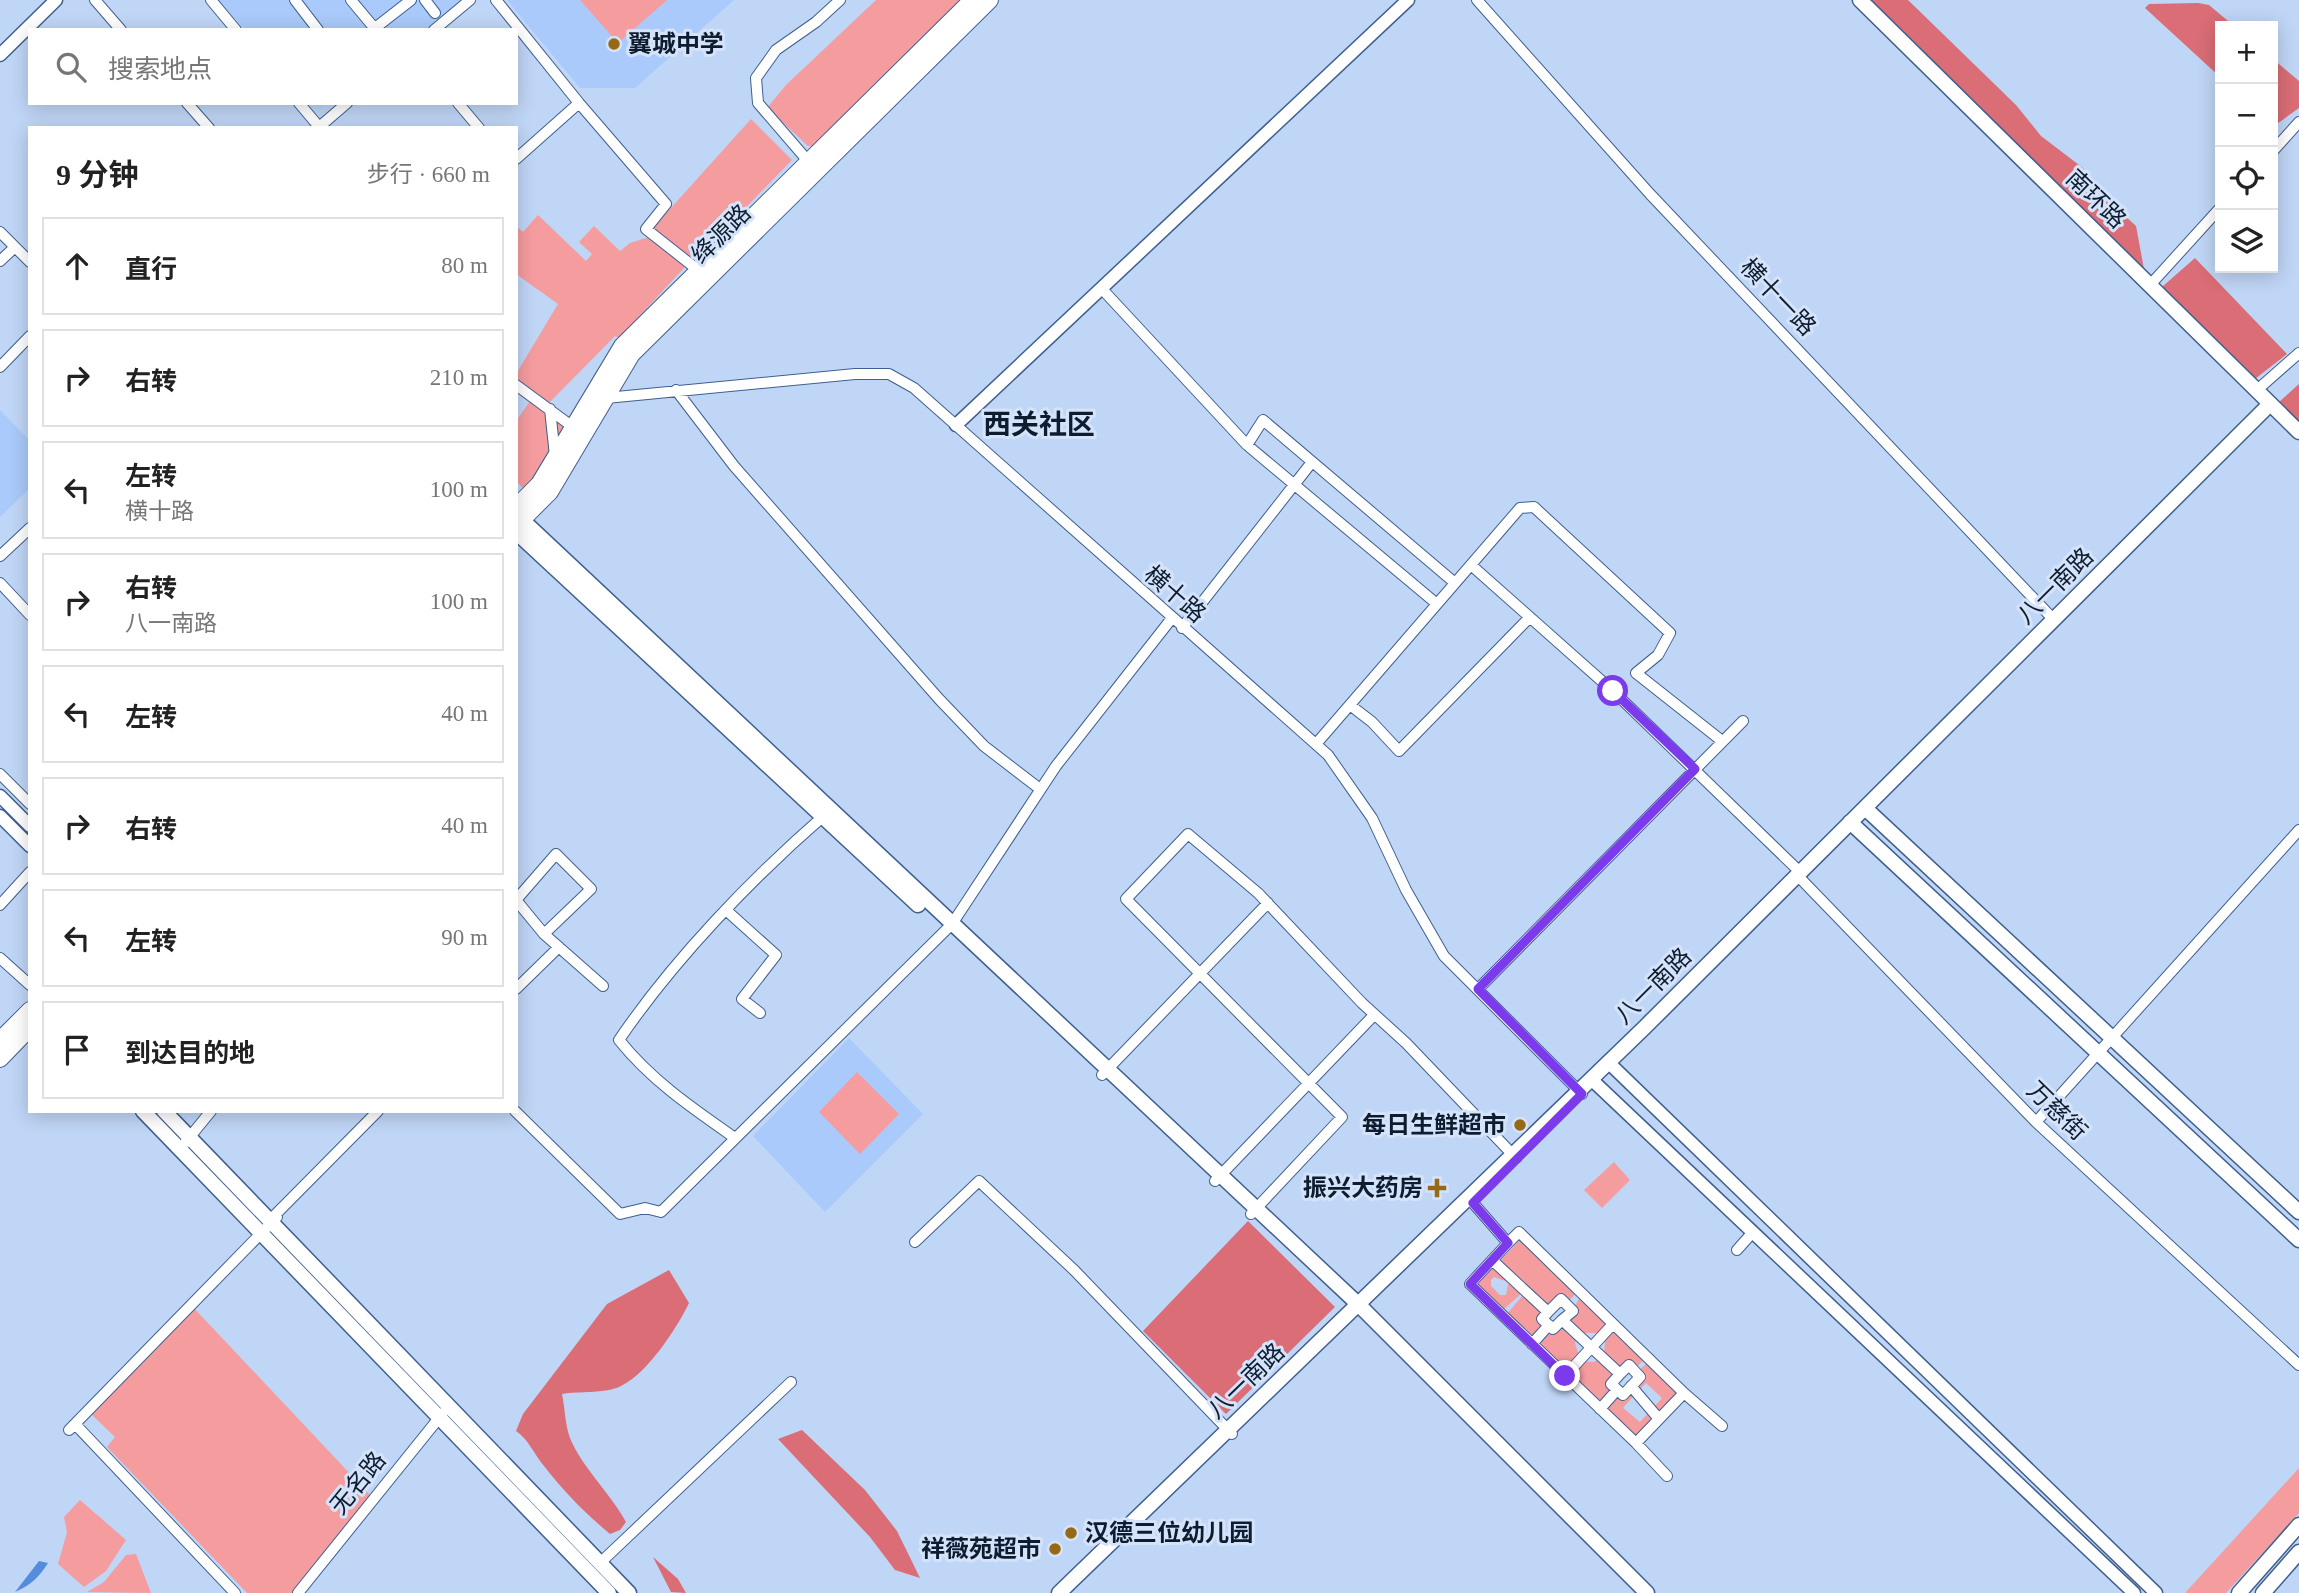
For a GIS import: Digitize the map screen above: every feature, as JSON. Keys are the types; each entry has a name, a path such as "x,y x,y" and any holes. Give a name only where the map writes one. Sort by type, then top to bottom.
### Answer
{"highway":[{"name":"绛源路","path":"518,518 622,345 972,0"},
{"name":"绛源路","path":"518,519 550,492 632,354 990,0"},
{"path":"1,1037 28,1012"},
{"path":"0,1059 28,1030"}],"main road":[{"name":"南环路","path":"1860,0 2299,432"},
{"name":"八一南路","path":"1068,1593 1610,1064 2054,620 2273,406"},
{"name":"八一南路","path":"1866,809 2273,406"},
{"path":"518,521 1357,1308 1647,1593"},
{"path":"1866,809 2299,1212"},
{"path":"1852,824 2299,1240"},
{"path":"146,1113 185,1143 271,1222 447,1408 629,1593"},
{"path":"165,1113 185,1143"},
{"path":"1357,1308 1637,1593"},
{"path":"447,1408 609,1593"},
{"name":"八一南路","path":"1059,1593 1230,1432"},
{"path":"2239,1593 2299,1525"},
{"path":"2263,1593 2299,1552"}],"street":[{"path":"0,54 57,0"},
{"path":"95,0 119,28"},
{"path":"211,0 234,28"},
{"path":"295,0 316,28"},
{"path":"351,0 374,28"},
{"path":"376,28 411,0"},
{"path":"425,0 435,13"},
{"path":"436,28 470,0"},
{"path":"496,0 579,103 666,204 646,229 698,270"},
{"path":"808,161 758,103 757,78 776,50 816,22 839,0"},
{"path":"956,425 1408,0"},
{"name":"横十一路","path":"1477,0 1650,194 2054,620"},
{"path":"518,157 579,103"},
{"path":"189,105 207,126"},
{"path":"301,105 317,126"},
{"path":"321,126 345,105"},
{"path":"460,105 477,126"},
{"path":"2277,147 2299,122"},
{"path":"2151,284 2218,210"},
{"path":"0,232 28,260"},
{"path":"0,261 16,247"},
{"path":"1102,289 1247,445 1437,604"},
{"path":"0,367 28,338"},
{"path":"2257,390 2299,353"},
{"name":"横十路","path":"606,398 855,374 889,374 914,388 1328,755 1372,818 1406,890 1444,956 1581,1092"},
{"path":"518,385 573,427"},
{"path":"676,390 734,466 939,699 984,746 1040,789"},
{"path":"550,409 555,457"},
{"path":"1247,445 1263,420 1455,583"},
{"path":"1182,628 1296,486 1312,462"},
{"path":"1316,744 1520,508 1534,508 1670,633 1658,655 1636,673 1722,741"},
{"path":"0,556 28,530"},
{"name":"万慈街","path":"1471,565 1695,769 2036,1122 2299,1365"},
{"path":"0,583 28,613"},
{"path":"1350,705 1372,722 1399,751 1530,617"},
{"path":"517,1113 620,1214 645,1208 662,1212 949,927 1040,789 1172,618"},
{"path":"1478,989 1742,721"},
{"path":"0,774 28,802"},
{"path":"0,796 28,824"},
{"path":"735,1138 679,1100 640,1066 619,1040 637,1014 727,911 827,813"},
{"path":"0,816 28,844"},
{"path":"2036,1122 2299,830"},
{"path":"1254,1212 1342,1117 1126,898 1188,834 1268,903 1515,1157"},
{"path":"518,898 556,854 591,889 544,934"},
{"path":"0,905 28,874"},
{"path":"518,902 544,934 603,986"},
{"path":"1105,1072 1268,903"},
{"path":"727,911 776,955 741,999 760,1013"},
{"path":"518,987 559,947"},
{"path":"0,958 28,983"},
{"path":"1218,1178 1374,1015"},
{"path":"1610,1064 2156,1593"},
{"path":"1593,1080 2134,1593"},
{"path":"185,1143 209,1113"},
{"path":"235,1593 72,1427 376,1113"},
{"path":"915,1242 979,1181 1075,1271 1230,1432"},
{"path":"1470,1200 1508,1243 1506,1245"},
{"path":"1667,1476 1470,1284 1519,1232 1722,1426"},
{"path":"1737,1250 1753,1232"},
{"path":"1492,1260 1548,1312"},
{"path":"1567,1305 1580,1291"},
{"path":"1561,1299 1567,1305 1573,1311 1553,1329 1542,1318 1561,1299"},
{"path":"1562,1320 1620,1374"},
{"path":"1565,1376 1614,1324"},
{"path":"1532,1344 1549,1325"},
{"path":"1636,1372 1648,1358"},
{"path":"1629,1365 1636,1372 1640,1377 1623,1395 1611,1384 1629,1365"},
{"path":"600,1563 791,1382"},
{"path":"1631,1386 1659,1419"},
{"path":"1600,1409 1617,1390"},
{"path":"1636,1443 1685,1393"},
{"name":"无名路","path":"298,1593 447,1408"}],"shaded area":[{"path":"219,0 464,0 432,28 243,28"},
{"name":"翼城中学","path":"507,0 734,0 635,88 580,88"},
{"path":"580,0 667,0 618,43"},
{"path":"876,0 966,0 815,146 808,146 767,108 786,85"},
{"path":"1871,0 1908,0 2016,105 2041,136 2083,168 2099,192 2136,226 2144,269"},
{"path":"2149,4 2209,5 2228,21 2215,21 2215,72 2145,8"},
{"path":"2278,63 2299,81 2299,108 2278,123"},
{"path":"751,119 792,160 695,260 681,253 652,229"},
{"path":"538,215 586,261 592,254 579,242 594,226 620,251 630,243 649,237 685,267 619,338 615,336 546,406 573,427 529,494 518,483 518,418 533,397 518,386 518,371 558,304 518,275 518,228 523,232"},
{"path":"2195,258 2287,354 2255,379 2162,287"},
{"path":"2299,384 2299,422 2279,402"},
{"path":"0,410 28,439 28,490 0,517"},
{"path":"849,1038 923,1114 825,1212 753,1136"},
{"path":"857,1072 899,1114 860,1154 819,1112"},
{"path":"1614,1162 1630,1180 1602,1208 1584,1190"},
{"path":"1248,1221 1335,1307 1226,1414 1143,1331"},
{"path":"1521,1239 1577,1292 1568,1302 1548,1308 1498,1263"},
{"path":"1494,1265 1507,1277 1505,1281 1494,1277 1491,1280 1491,1286 1500,1295 1506,1295 1509,1279 1523,1292 1502,1311 1476,1287"},
{"path":"669,1270 689,1303 651,1361 631,1380 615,1389 562,1394 567,1428 575,1448 626,1522 620,1530 610,1534 567,1493 516,1431 523,1414 607,1304"},
{"path":"1524,1294 1544,1313 1546,1325 1531,1339 1506,1315"},
{"path":"1581,1296 1609,1325 1600,1333 1581,1333 1566,1320"},
{"path":"191,1305 372,1497 298,1593 247,1593 107,1447 115,1437 88,1411"},
{"path":"1561,1323 1578,1337 1575,1343 1579,1356 1565,1373 1535,1343 1549,1328"},
{"path":"1613,1328 1645,1358 1636,1368 1620,1372 1604,1356 1605,1340"},
{"path":"1601,1359 1616,1374 1614,1390 1600,1406 1568,1375 1581,1361 1593,1362"},
{"path":"1647,1363 1678,1392 1658,1413 1653,1408 1662,1398 1646,1383 1639,1390 1634,1385 1638,1371"},
{"path":"1632,1388 1636,1393 1623,1408 1640,1422 1649,1412 1654,1418 1635,1437 1614,1415 1609,1415 1603,1408 1617,1392"},
{"path":"802,1430 865,1490 897,1531 920,1578 895,1570 870,1537 778,1439"},
{"path":"2299,1468 2299,1513 2226,1593 2185,1593"},
{"path":"80,1500 126,1540 106,1571 84,1587 58,1564 67,1532 64,1517"},
{"path":"136,1554 151,1593 87,1592 104,1582 126,1555"},
{"path":"653,1557 678,1579 686,1593 671,1592"}],"water":[{"path":"39,1561 48,1563 34,1580 15,1592"}],"place":[{"name":"翼城中学","path":"614,44"},
{"name":"每日生鲜超市","path":"1520,1125"},
{"name":"振兴大药房","path":"1437,1188"},
{"name":"汉德三位幼儿园","path":"1071,1533"},
{"name":"祥薇苑超市","path":"1055,1549"}],"district":[{"name":"西关社区","path":"1039,424"}],"route":[{"path":"1565,1376 1470,1284 1508,1243 1473,1203 1582,1094 1478,989 1695,769 1613,691"}]}
